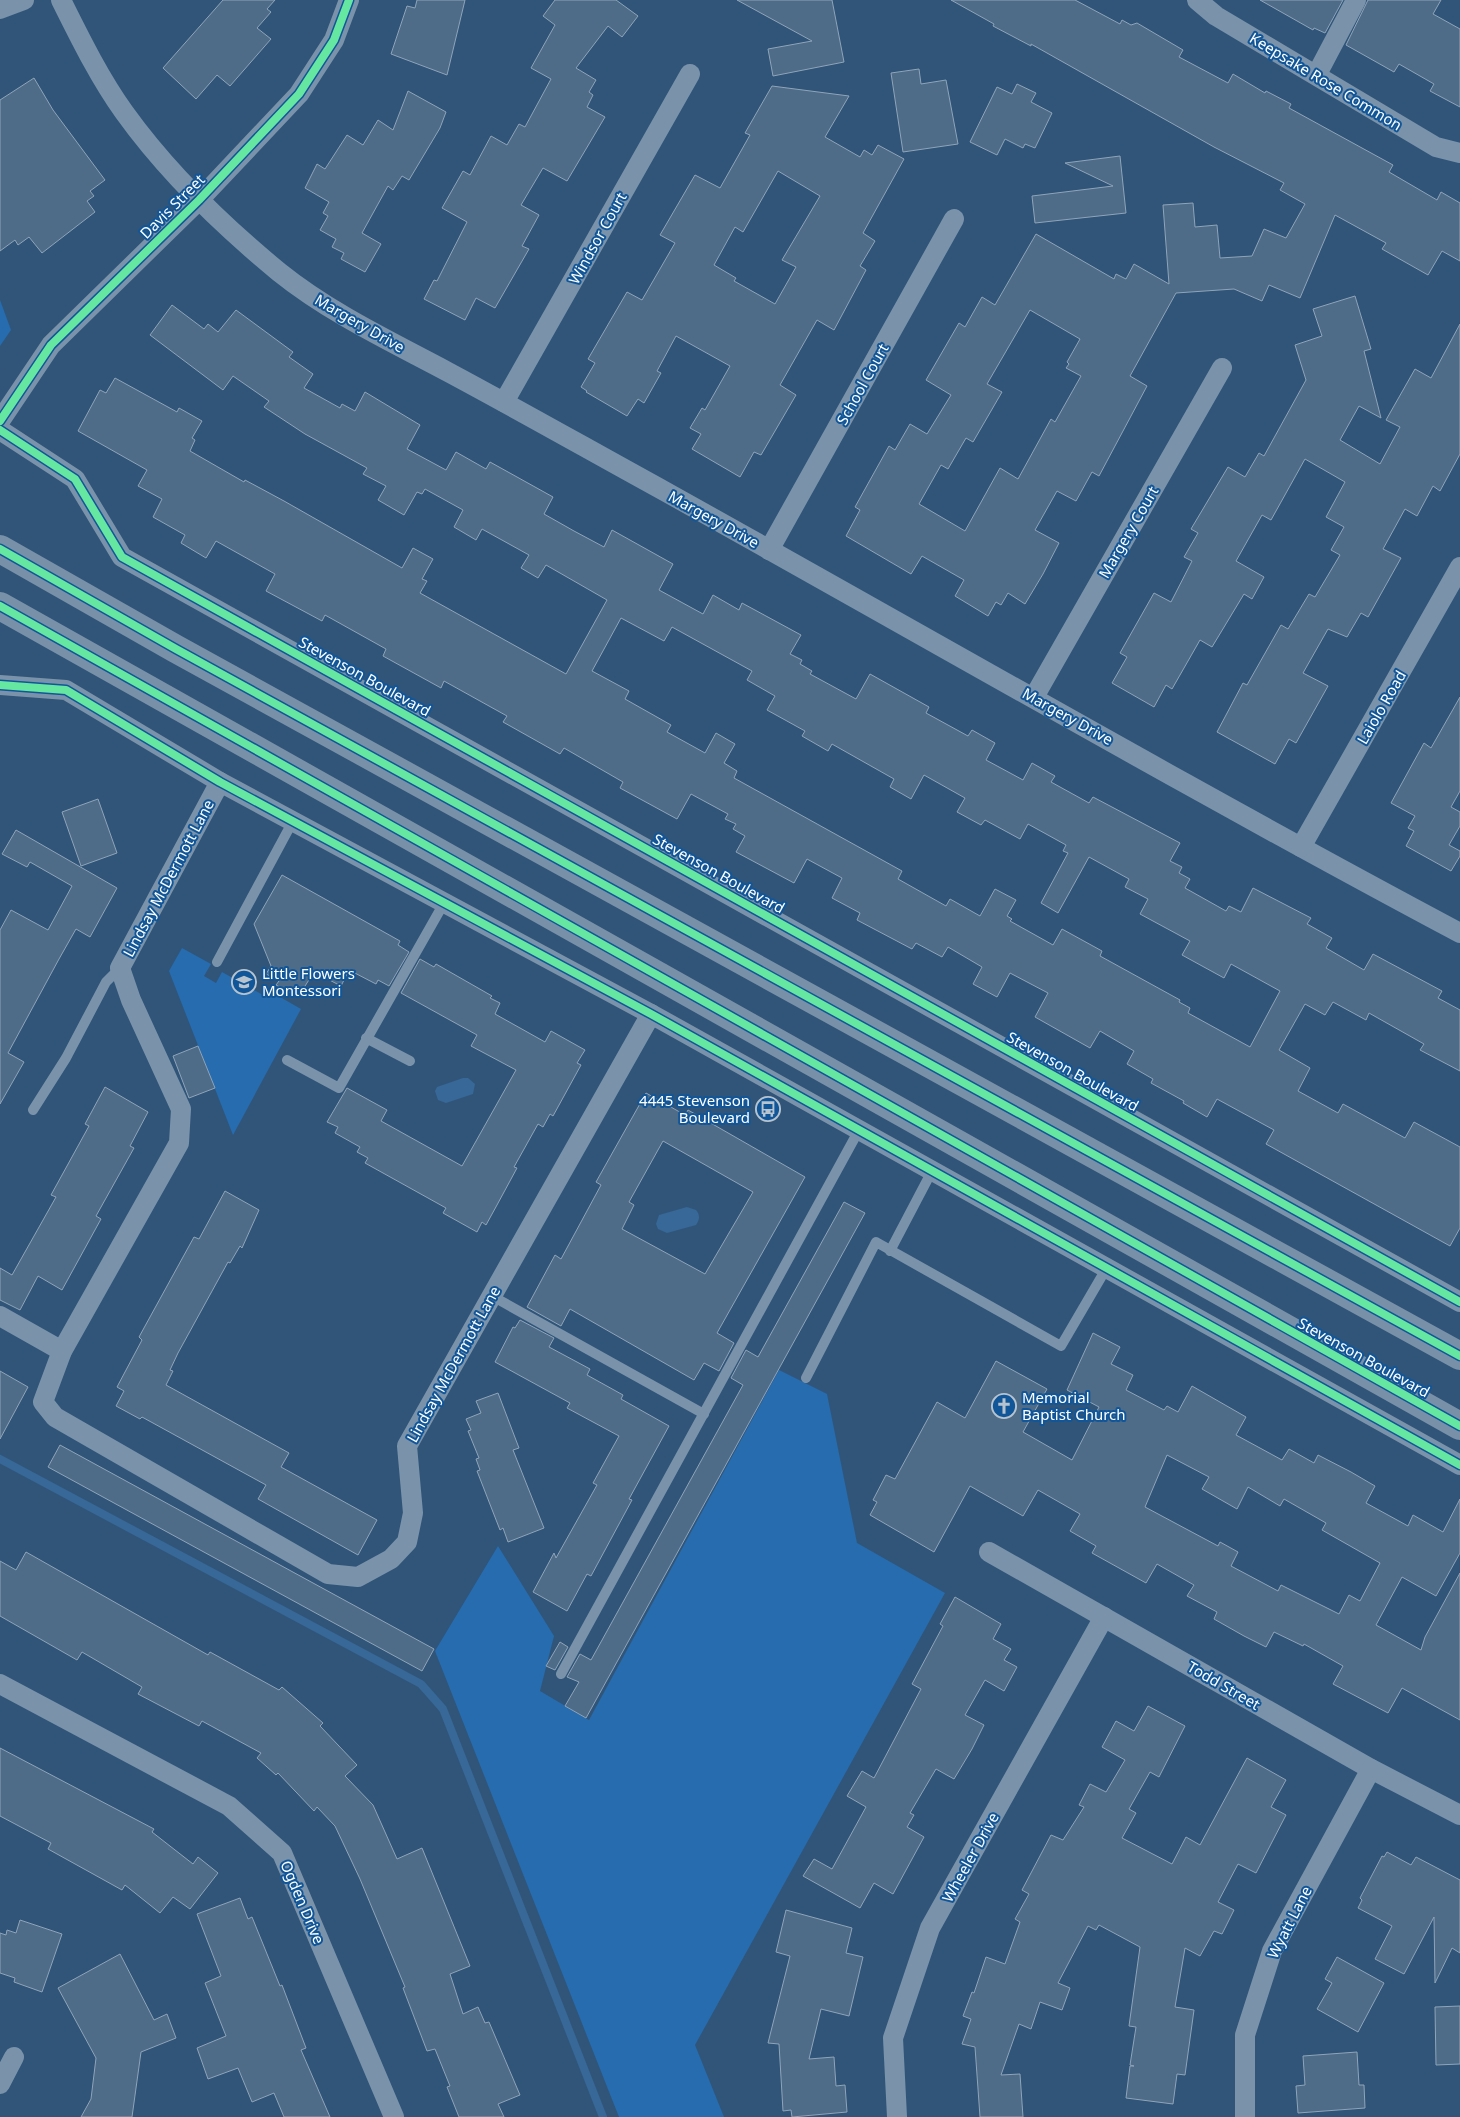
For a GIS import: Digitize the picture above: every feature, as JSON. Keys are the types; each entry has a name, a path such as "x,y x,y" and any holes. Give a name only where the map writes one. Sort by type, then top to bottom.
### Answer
{"main road":[{"path":"0,549 185,654 1460,1356"},
{"name":"Stevenson Boulevard","path":"0,606 1460,1426"}],"street":[{"path":"0,9 24,0"},
{"name":"Margery Drive","path":"61,0 85,48 124,112 199,200 236,235 312,296 350,320 504,402 1301,847 1460,933"},
{"name":"Davis Street","path":"0,421 51,345 199,200 299,94 334,40 349,0"},
{"name":"Keepsake Rose Common","path":"1197,0 1216,16 1317,74 1436,147 1460,153"},
{"path":"1317,74 1356,0"},
{"name":"Windsor Court","path":"504,402 690,74"},
{"name":"School Court","path":"769,550 954,218"},
{"name":"Margery Court","path":"1034,698 1222,368"},
{"name":"Stevenson Boulevard","path":"0,430 75,479 122,557 1460,1302"},
{"name":"Laiolo Road","path":"1301,847 1460,567"},
{"path":"0,684 66,690 220,782 651,1014 1460,1465"},
{"name":"Lindsay McDermott Lane","path":"220,782 120,968 130,1000 181,1109 179,1143 62,1350 43,1402 55,1417 328,1574 358,1577 391,1559 407,1542 413,1513 407,1446 651,1014"},
{"path":"0,1316 62,1350"},
{"name":"Todd Street","path":"989,1552 1371,1770 1460,1815"},
{"name":"Wheeler Drive","path":"897,2117 893,2038 930,1928 1104,1616"},
{"name":"Ogden Drive","path":"0,1684 229,1806 282,1853 394,2117"},
{"name":"Wyatt Lane","path":"1245,2117 1245,2035 1272,1952 1371,1770"},
{"path":"0,2084 14,2057"}],"lane":[{"path":"217,962 293,821"},
{"path":"287,1060 339,1088 444,903"},
{"path":"33,1110 66,1058 106,982 120,968"},
{"path":"366,1038 410,1062"},
{"path":"562,1674 859,1130"},
{"path":"890,1251 932,1171"},
{"path":"806,1378 876,1242 1061,1346 1106,1269"},
{"path":"492,1296 704,1414"}],"shaded area":[{"path":"0,300 11,330 0,346"},
{"path":"182,948 211,964 204,976 216,983 222,972 263,995 266,989 301,1009 233,1135 169,971"},
{"path":"468,1078 475,1084 473,1094 446,1103 438,1100 435,1091 437,1087"},
{"path":"687,1207 696,1210 698,1214 699,1219 696,1225 667,1233 658,1229 656,1224 659,1215"},
{"path":"779,1370 827,1394 857,1543 945,1593 695,2045 724,2117 619,2117 435,1651 498,1546 554,1636 540,1691 589,1720"}],"building":[{"path":"223,0 275,0 267,9 271,12 257,28 271,39 230,86 217,75 196,99 163,68"},
{"path":"417,0 465,0 447,75 391,54 407,6 415,8"},
{"path":"555,0 616,0 638,16 622,37 608,26 576,68 596,80 589,92 593,95 587,107 605,117 567,181 543,168 521,205 539,215 522,246 529,249 495,308 476,298 465,320 424,299 434,280 437,281 467,222 442,208 463,171 470,175 491,136 507,145 519,124 525,127 551,79 531,68 555,25 543,16"},
{"path":"737,0 832,0 844,62 773,76 768,49 812,41"},
{"path":"951,0 1075,0 1120,24 1122,20 1131,25 1137,23 1183,50 1179,57 1228,83 1233,74 1265,93 1266,91 1291,104 1289,108 1393,165 1389,172 1437,200 1441,192 1460,203 1460,261 1442,251 1428,275 1382,249 1386,243 1335,215 1300,298 1269,285 1262,301 1234,289 1176,293 1130,376 1147,386 1099,476 1092,472 1076,501 1057,491 1035,530 1059,543 1043,574 1025,604 1008,593 1001,605 996,602 988,616 955,596 964,580 922,556 911,574 846,536 860,510 855,507 889,446 895,450 910,424 927,434 951,395 926,380 959,323 965,327 982,297 995,305 1036,234 1114,279 1116,274 1126,279 1134,264 1169,284 1163,205 1193,203 1195,227 1217,225 1220,258 1252,256 1264,229 1286,238 1305,204 1280,190 1284,183 1214,147 1031,44 1031,46 993,26 994,24","holes":["1030,310 1080,339 1067,362 1069,364 1066,368 1081,376 1055,422 1051,419 1018,479 1000,468 965,531 919,504 941,465 948,469 966,438 973,442 1002,392 987,384"]},
{"path":"1260,0 1343,0 1325,33 1314,28 1313,30"},
{"path":"1368,0 1441,0 1433,14 1460,29 1460,107 1430,91 1434,84 1399,64 1394,72 1346,45"},
{"path":"919,69 921,84 946,80 958,144 903,152 891,73"},
{"path":"34,78 53,110 105,180 90,191 94,196 87,201 95,212 42,253 29,237 18,245 15,240 0,251 0,100"},
{"path":"1017,84 1036,93 1031,102 1052,113 1035,148 1025,144 1023,148 1005,139 997,155 970,142 997,87 1012,94"},
{"path":"772,86 849,96 825,137 860,157 864,150 872,155 878,145 904,159 863,233 875,241 860,266 866,270 834,330 817,320 780,385 796,395 761,455 754,452 740,477 692,449 701,434 690,428 702,408 705,410 730,366 676,336 657,371 661,373 644,403 638,399 627,416 586,392 581,387 595,363 588,359 627,292 642,300 675,243 660,235 695,175 720,188 750,135 745,133","holes":["778,171 820,196 782,260 796,267 775,304 734,281 736,278 714,265 735,227 743,232"]},
{"path":"408,91 446,112 440,128 409,180 402,176 393,190 388,186 362,233 381,244 365,272 341,259 344,253 332,247 336,239 320,230 328,216 323,213 329,202 305,188 317,164 325,169 347,135 363,145 378,120 393,130"},
{"path":"1120,156 1126,213 1035,223 1032,196 1113,186 1065,163"},
{"path":"1355,296 1371,349 1364,351 1381,418 1359,406 1340,440 1380,464 1400,427 1386,420 1415,369 1431,378 1460,324 1460,454 1440,491 1433,486 1417,516 1405,509 1383,549 1401,558 1368,617 1361,613 1347,637 1328,629 1303,673 1328,686 1296,743 1289,739 1275,764 1217,732 1243,683 1247,685 1281,625 1288,629 1309,594 1315,597 1340,555 1331,550 1344,527 1326,517 1345,482 1305,459 1271,520 1262,515 1236,561 1264,577 1252,599 1244,594 1212,647 1200,640 1172,689 1166,685 1154,707 1112,683 1127,657 1120,653 1154,593 1171,602 1192,561 1184,557 1198,533 1191,529 1228,467 1245,477 1259,453 1264,456 1306,380 1295,345 1322,336 1313,309"},
{"path":"172,305 204,329 208,324 218,332 236,310 293,352 289,357 313,374 304,388 340,408 342,404 355,411 365,392 420,425 407,449 446,470 456,452 486,469 490,462 553,497 544,514 574,531 604,547 612,530 673,564 659,590 703,614 713,595 739,610 742,603 801,635 790,654 802,660 800,664 812,671 810,674 856,699 870,674 929,707 926,713 968,736 972,730 995,743 986,760 1023,780 1032,763 1055,776 1051,782 1089,803 1093,797 1180,843 1170,861 1182,867 1179,873 1190,879 1185,888 1226,911 1229,906 1241,912 1253,888 1311,918 1307,924 1332,938 1326,948 1364,970 1373,954 1442,991 1438,998 1460,1010 1460,1071 1420,1050 1424,1044 1369,1013 1366,1020 1333,1002 1325,1015 1305,1004 1279,1050 1310,1068 1298,1091 1338,1113 1343,1104 1405,1138 1414,1122 1460,1147 1460,1228 1450,1246 1266,1144 1274,1130 1217,1099 1207,1117 1183,1103 1184,1101 1151,1083 1153,1079 1127,1064 1134,1051 1100,1031 1090,1048 1035,1017 1048,993 1010,973 997,997 973,984 982,967 948,947 942,957 916,943 912,949 857,920 860,913 832,898 842,878 807,859 794,883 736,852 745,836 733,829 736,824 725,819 728,814 691,794 677,819 620,788 623,782 564,748 560,754 503,722 507,716 444,681 441,688 383,656 386,649 325,615 322,621 266,591 275,574 216,541 206,558 181,543 185,535 153,517 162,499 138,486 147,470 78,431 100,390 106,393 115,378 177,412 179,408 202,421 192,438 195,440 190,451 244,482 245,480 284,501 402,568 413,548 433,559 422,579 427,581 420,593 566,674 607,600 546,565 538,578 521,568 529,555 482,529 476,540 454,527 463,510 425,489 422,494 417,492 404,515 378,500 386,486 363,474 367,468 305,434 264,407 269,401 233,376 223,390 150,335","holes":["621,618 664,641 672,627 752,671 747,680 775,696 767,710 805,731 802,736 828,751 832,744 894,779 890,787 911,799 924,775 965,798 957,812 981,825 985,820 1020,839 1028,824 1066,845 1063,851 1068,853 1041,903 1058,913 1089,857 1129,879 1125,887 1148,899 1140,914 1190,941 1182,955 1224,978 1231,964 1280,991 1250,1047 1188,1013 1190,1008 1179,1002 1180,1000 1100,956 1102,951 1062,929 1053,945 1010,921 1012,919 1007,916 1016,900 995,889 980,916 950,899 946,906 898,879 902,871 734,778 737,771 724,763 735,744 716,733 705,753 667,732 671,725 625,699 629,691 592,671"]},
{"path":"1460,697 1460,791 1451,807 1460,812 1460,826 1449,845 1460,851 1460,856 1451,871 1406,846 1414,831 1408,828 1415,816 1391,803 1424,743 1431,748"},
{"path":"98,799 117,853 81,866 62,812"},
{"path":"16,830 117,888 90,937 76,929 8,1053 24,1062 0,1104 0,930 11,910 48,930 72,886 30,862 27,867 2,854"},
{"path":"282,875 400,941 398,945 409,952 389,986 378,980 376,984 349,970 341,986 314,972 298,997 276,985 279,981 266,974 271,966 254,924"},
{"path":"420,959 434,967 436,964 492,996 490,998 500,1003 495,1014 545,1042 551,1031 585,1050 577,1063 581,1065 553,1116 550,1114 543,1127 538,1124 514,1167 517,1168 486,1225 482,1222 477,1232 443,1213 446,1208 365,1163 368,1158 357,1152 360,1147 335,1133 338,1127 327,1122 347,1088 387,1110 381,1121 462,1166 516,1070 471,1046 477,1035 401,993"},
{"path":"198,1046 215,1088 189,1098 173,1056"},
{"path":"105,1087 148,1112 130,1146 134,1148 96,1216 101,1219 62,1290 38,1276 20,1310 0,1300 0,1268 12,1275 56,1197 51,1195 89,1126 85,1124"},
{"path":"646,1093 685,1115 688,1110 805,1177 717,1333 734,1343 719,1371 704,1363 694,1380 570,1309 561,1326 527,1307 555,1255 561,1259 601,1185 596,1182","holes":["663,1141 753,1192 705,1274 622,1229 634,1205 629,1202"]},
{"path":"225,1191 259,1210 242,1248 240,1246 230,1263 228,1262 178,1353 170,1370 173,1371 166,1385 289,1453 281,1467 377,1520 358,1555 258,1499 266,1485 142,1417 140,1419 116,1406 124,1391 117,1387 142,1340 139,1337 194,1237 199,1239"},
{"path":"844,1202 865,1213 586,1718 565,1706 579,1682 567,1677 580,1654 591,1660 743,1385 731,1378 746,1350 758,1357"},
{"path":"520,1320 554,1338 549,1347 590,1369 587,1375 623,1395 621,1399 669,1426 629,1499 632,1500 591,1576 587,1574 567,1611 533,1592 554,1553 556,1558 597,1485 593,1483 619,1436 567,1408 570,1403 495,1362 513,1327 515,1328"},
{"path":"1093,1333 1120,1347 1111,1364 1133,1375 1126,1390 1164,1410 1167,1406 1178,1412 1192,1386 1246,1417 1236,1435 1282,1460 1289,1449 1314,1463 1318,1455 1351,1472 1375,1486 1366,1503 1408,1526 1413,1515 1443,1532 1460,1499 1460,1553 1436,1596 1402,1577 1376,1625 1421,1650 1425,1637 1460,1573 1460,1720 1402,1688 1388,1713 1333,1684 1343,1666 1304,1644 1303,1646 1274,1632 1266,1647 1214,1619 1217,1612 1187,1596 1194,1585 1157,1564 1146,1583 1092,1553 1096,1546 1070,1531 1080,1514 1038,1490 1023,1516 970,1486 934,1552 870,1515 877,1502 873,1500 886,1475 895,1479 937,1402 965,1418 996,1361 1047,1389 1023,1432 1072,1460 1099,1407 1067,1390","holes":["1167,1455 1209,1477 1202,1489 1237,1509 1248,1487 1280,1506 1284,1499 1326,1523 1322,1530 1380,1563 1360,1601 1349,1595 1339,1614 1281,1585 1278,1591 1231,1566 1238,1552 1220,1542 1218,1546 1145,1507"]},
{"path":"0,1371 28,1387 0,1439"},
{"path":"498,1393 519,1448 513,1450 544,1528 508,1542 503,1528 500,1530 477,1471 480,1470 476,1459 479,1458 468,1431 471,1430 466,1419 481,1413 476,1401"},
{"path":"60,1445 434,1649 422,1671 48,1467"},
{"path":"26,1552 208,1655 210,1652 279,1690 282,1687 323,1723 320,1726 357,1765 345,1776 373,1805 397,1859 422,1848 470,1966 450,1974 463,2014 478,2007 485,2023 489,2022 520,2095 498,2104 504,2117 459,2117 447,2087 450,2086 435,2049 427,2051 403,1988 405,1987 360,1879 335,1826 317,1807 314,1811 278,1773 276,1775 257,1758 261,1753 202,1721 199,1726 138,1694 142,1687 82,1652 77,1660 0,1616 0,1561 16,1570"},
{"path":"955,1597 1001,1624 993,1639 1011,1649 1004,1660 1017,1667 1004,1691 985,1680 965,1715 984,1725 972,1749 954,1779 936,1769 910,1813 914,1815 907,1827 924,1837 893,1894 874,1883 860,1908 803,1876 814,1859 832,1869 866,1807 847,1796 862,1771 874,1778 921,1689 912,1684 943,1626 940,1624"},
{"path":"560,1642 568,1647 555,1670 546,1666"},
{"path":"1148,1706 1185,1726 1159,1777 1150,1772 1129,1809 1136,1813 1122,1838 1172,1864 1186,1837 1200,1845 1247,1758 1286,1780 1271,1807 1286,1815 1256,1873 1238,1864 1218,1902 1234,1910 1222,1934 1214,1931 1200,1956 1185,1948 1175,2007 1194,2010 1185,2075 1177,2074 1173,2104 1126,2098 1130,2066 1134,2066 1130,2065 1136,2027 1129,2026 1140,1947 1099,1925 1096,1930 1088,1926 1058,1983 1070,1988 1062,2010 1040,2002 1031,2029 1019,2024 1001,2075 1020,2074 1023,2117 980,2117 975,2047 962,2044 971,2019 963,2016 972,1992 974,1993 986,1957 1005,1964 1020,1922 1015,1919 1029,1894 1022,1890 1051,1835 1063,1840 1084,1807 1079,1805 1090,1784 1106,1792 1125,1760 1102,1747 1116,1721 1134,1731"},
{"path":"0,1748 154,1829 152,1832 193,1864 198,1857 218,1873 190,1909 173,1897 160,1913 125,1885 122,1890 48,1849 51,1843 0,1816"},
{"path":"1387,1852 1411,1865 1416,1857 1460,1880 1460,1953 1452,1948 1435,1983 1434,1917 1404,1974 1375,1959 1392,1926 1358,1908 1362,1900 1360,1898 1382,1856 1384,1857"},
{"path":"240,1898 248,1919 252,1917 280,1986 282,1985 306,2048 301,2050 330,2117 284,2117 274,2093 252,2102 238,2068 208,2079 197,2048 226,2036 205,1983 221,1976 197,1914"},
{"path":"786,1910 852,1928 846,1953 863,1957 849,2016 821,2009 809,2059 834,2057 836,2086 845,2085 847,2112 792,2117 791,2110 783,2111 779,2044 768,2043 790,1956 776,1952"},
{"path":"20,1920 62,1934 42,1992 14,1982 15,1978 0,1973 0,1933 6,1935 7,1930 16,1933"},
{"path":"120,1954 154,2020 167,2014 176,2038 141,2052 132,2117 81,2117 91,2099 96,2058 58,1988"},
{"path":"1337,1957 1384,1983 1358,2032 1317,2009 1332,1983 1325,1979"},
{"path":"1460,2006 1460,2064 1436,2065 1435,2007"},
{"path":"1357,2052 1359,2085 1364,2085 1365,2108 1298,2113 1296,2086 1305,2085 1303,2056"}],"waterway":[{"path":"0,1459 421,1684 443,1709 603,2117"}],"cycle path":[{"path":"0,421 51,345 199,200 299,94 334,40 349,0"},
{"path":"0,430 75,479 122,557 1460,1302"},
{"path":"0,549 176,649 1460,1356"},
{"path":"0,606 1460,1426"},
{"path":"0,685 66,690 220,782 651,1014 1460,1465"}],"place":[{"name":"Little Flowers Montessori","path":"244,982"},
{"name":"4445 Stevenson Boulevard","path":"768,1109"},
{"name":"Memorial Baptist Church","path":"1004,1406"}]}
